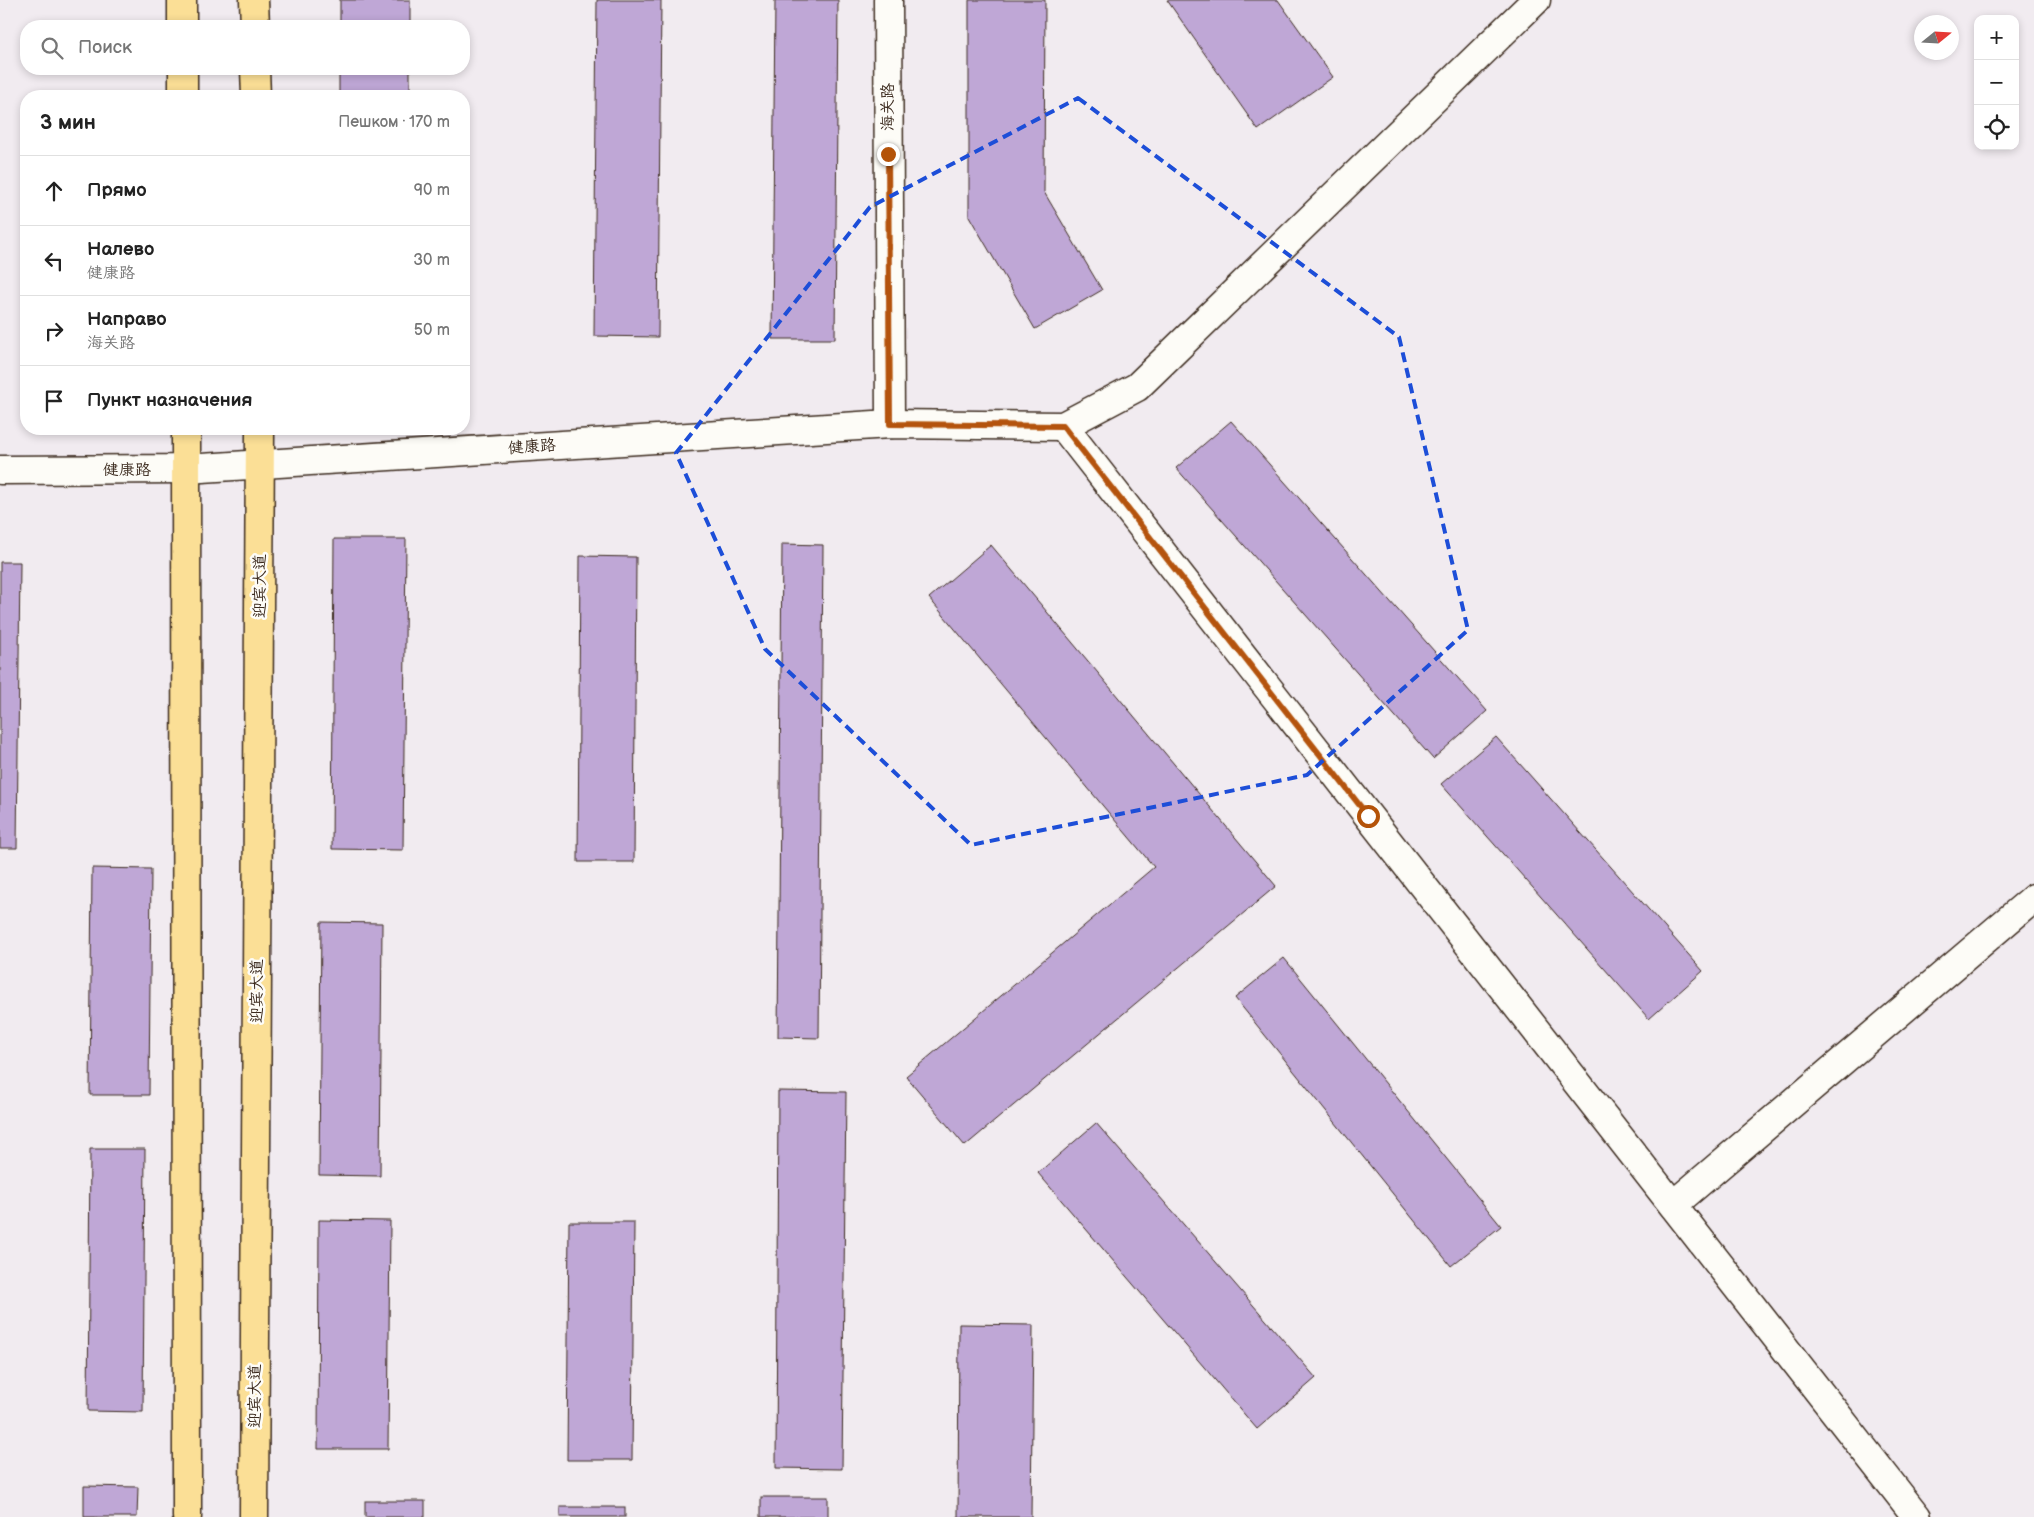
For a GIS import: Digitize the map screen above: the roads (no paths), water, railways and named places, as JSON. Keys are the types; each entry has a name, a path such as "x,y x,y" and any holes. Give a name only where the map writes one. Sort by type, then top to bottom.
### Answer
{"highway":[{"path":"182,0 182,20"},
{"path":"254,0 255,20"},
{"path":"183,75 183,90"},
{"path":"255,75 256,90"},
{"path":"186,435 187,1517"},
{"name":"迎宾大道","path":"254,1517 260,435"}],"street":[{"name":"海关路","path":"888,0 890,424"},
{"path":"1536,0 1137,387 1063,426 1917,1517"},
{"name":"健康路","path":"0,470 186,469 890,424 1063,426"},
{"path":"1673,1205 2034,898"}]}
